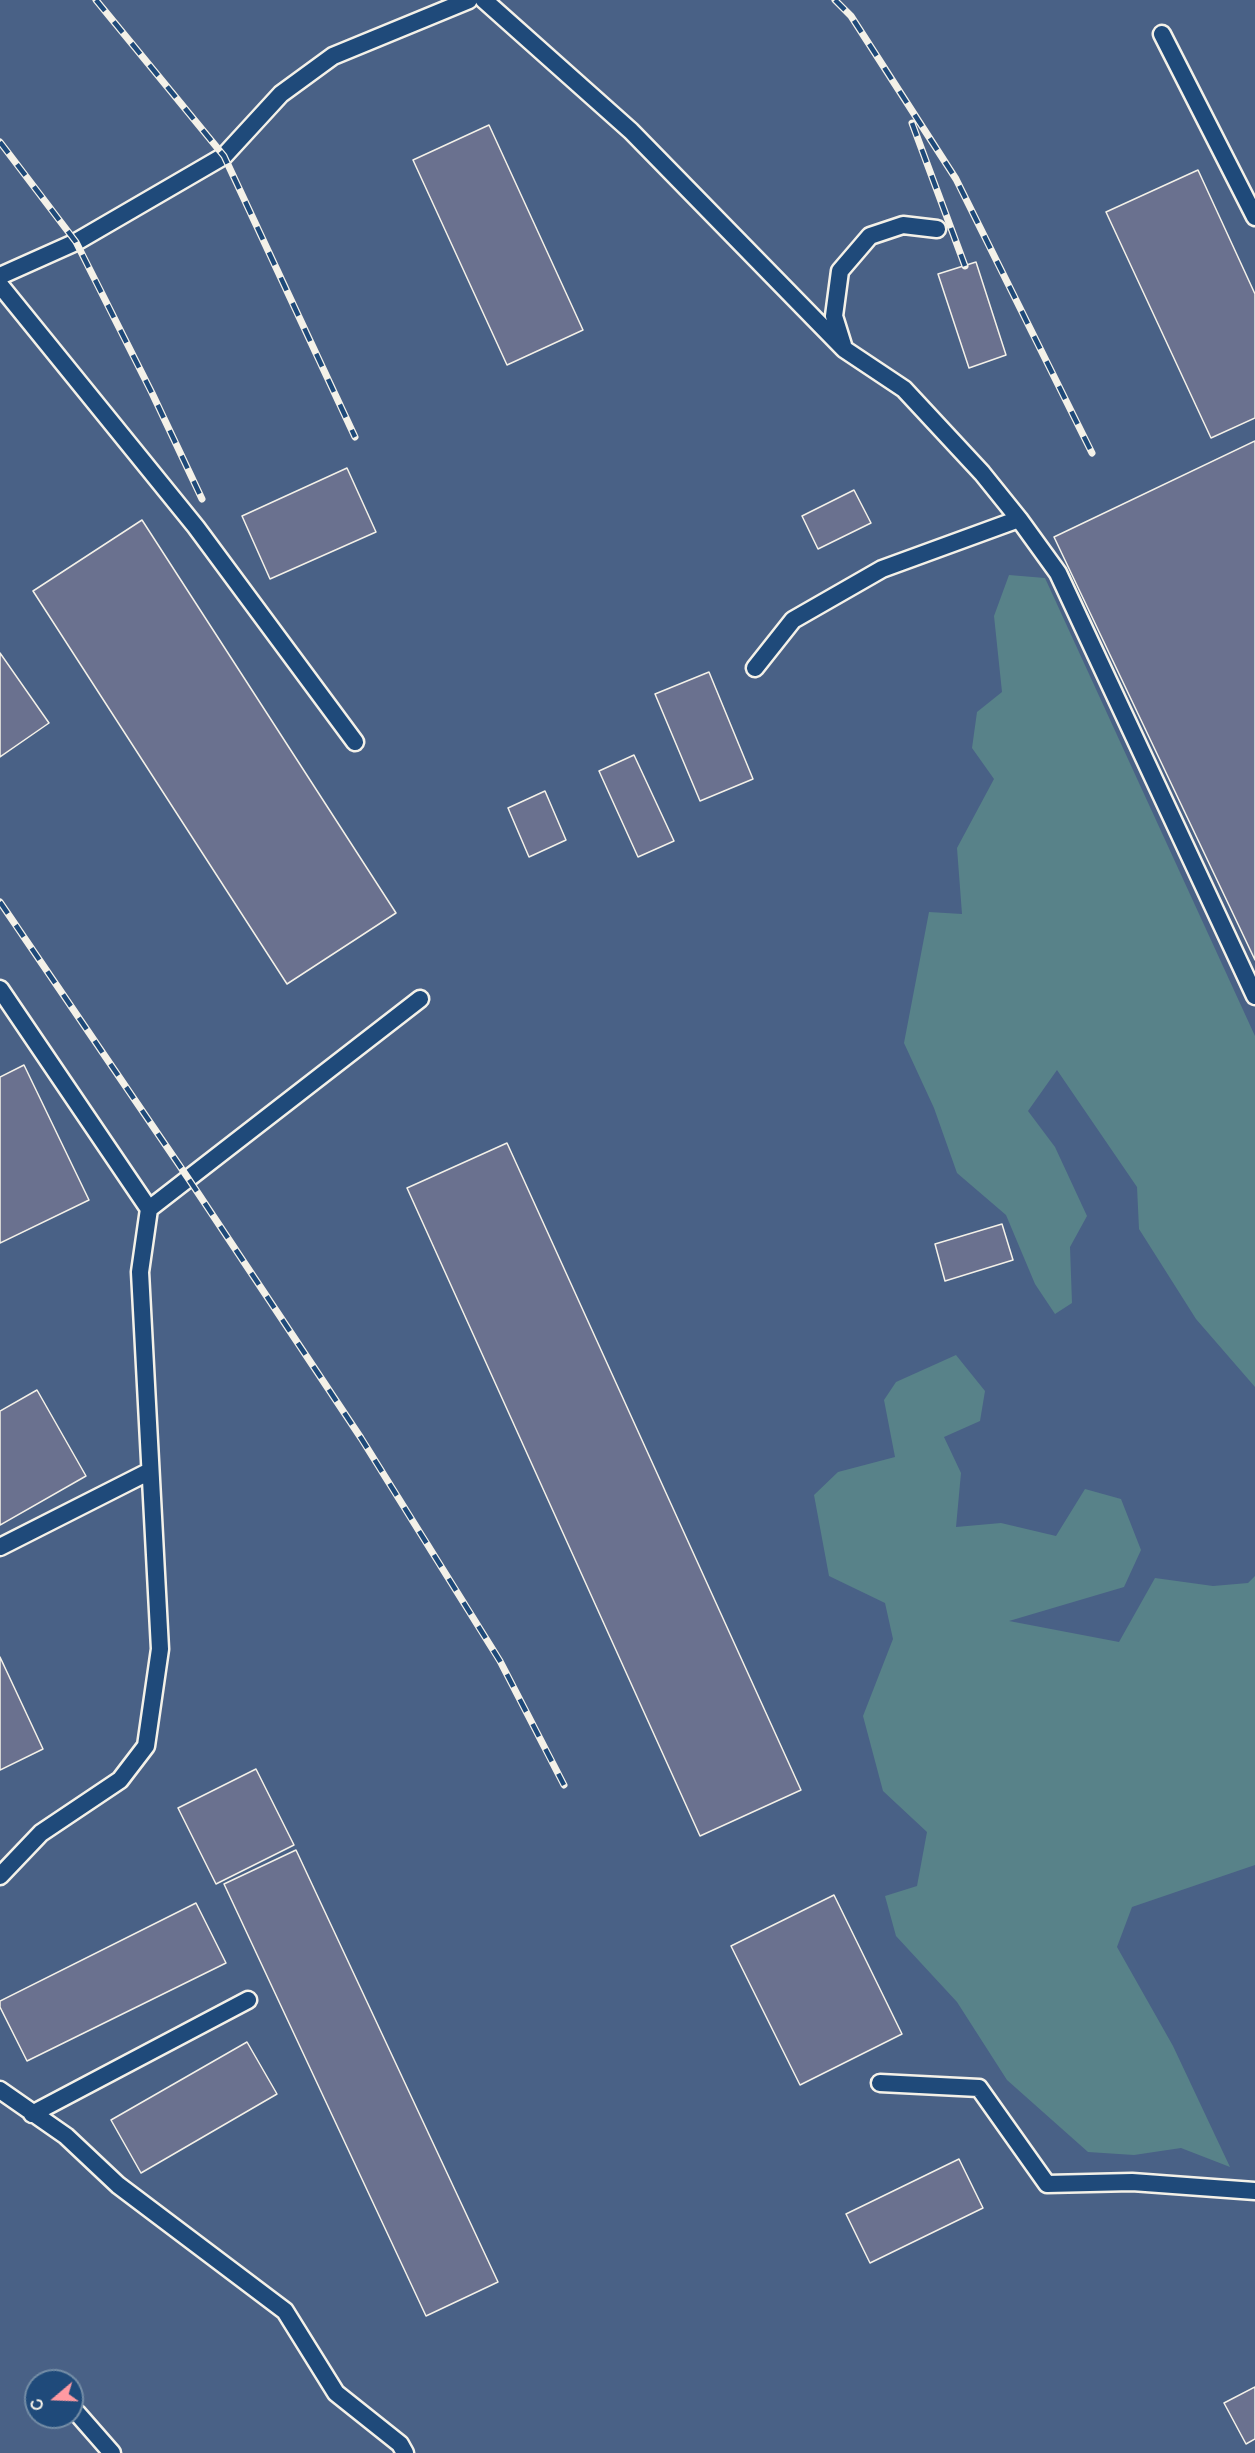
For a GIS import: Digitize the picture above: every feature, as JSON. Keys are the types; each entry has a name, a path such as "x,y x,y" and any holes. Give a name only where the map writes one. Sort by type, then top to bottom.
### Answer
{"lane":[{"path":"0,276 76,242 224,156 281,94 333,56 469,0"},
{"path":"484,0 631,131 844,349 904,389 982,473 1019,519 1058,573 1255,996"},
{"path":"1162,34 1255,217"},
{"path":"844,349 834,316 840,271 870,236 903,225 937,229"},
{"path":"0,285 196,527 355,742"},
{"path":"755,668 793,620 882,569 1019,519"},
{"path":"0,989 149,1209 140,1272 160,1649 146,1746 120,1780 41,1833 0,1876"},
{"path":"149,1209 420,999"},
{"path":"0,1547 150,1471"},
{"path":"32,2114 248,2000"},
{"path":"880,2083 979,2088 1047,2184 1132,2182 1255,2191"},
{"path":"0,2090 66,2136 118,2185 285,2311 336,2393 400,2444 405,2453"},
{"path":"84,2420 112,2453"}],"shaded area":[{"path":"0,0 1255,0 1255,2453 0,2453"}],"green space":[{"path":"1009,575 1045,578 1255,1036 1255,1387 1196,1319 1139,1229 1137,1187 1057,1070 1028,1111 1055,1147 1087,1216 1070,1247 1072,1303 1055,1314 1035,1284 1006,1215 957,1173 934,1108 904,1043 929,912 962,914 957,848 994,779 972,748 977,712 1002,692 994,616"},
{"path":"956,1355 985,1391 980,1421 944,1437 961,1473 956,1527 1001,1523 1056,1536 1085,1489 1121,1499 1141,1550 1124,1587 1009,1621 1119,1642 1155,1578 1213,1586 1248,1583 1255,1576 1255,1865 1132,1907 1117,1947 1173,2046 1230,2167 1181,2148 1134,2155 1088,2152 1007,2080 957,2002 896,1936 885,1896 917,1886 927,1832 883,1791 863,1716 893,1639 885,1603 829,1576 814,1495 838,1472 895,1457 884,1400 896,1382"}],"building":[{"path":"489,125 583,330 507,365 413,160"},
{"path":"1198,170 1255,294 1255,418 1211,438 1106,212"},
{"path":"976,262 1006,355 969,368 938,274"},
{"path":"1255,441 1255,960 1054,537"},
{"path":"347,468 376,532 270,579 242,516"},
{"path":"854,490 871,523 818,549 802,516"},
{"path":"142,520 396,913 287,984 33,591"},
{"path":"0,653 49,723 0,757"},
{"path":"709,672 753,779 700,801 655,694"},
{"path":"634,755 674,841 638,857 599,771"},
{"path":"545,791 566,840 529,857 508,808"},
{"path":"24,1065 89,1200 0,1243 0,1077"},
{"path":"507,1143 801,1790 700,1836 407,1188"},
{"path":"1002,1224 1013,1260 945,1281 935,1244"},
{"path":"37,1390 86,1476 0,1525 0,1411"},
{"path":"0,1657 43,1749 0,1770"},
{"path":"256,1769 294,1845 216,1884 178,1808"},
{"path":"296,1850 498,2282 426,2316 224,1884"},
{"path":"834,1895 902,2034 800,2085 731,1946"},
{"path":"196,1903 226,1963 27,2061 0,2007 0,2001"},
{"path":"247,2042 277,2094 141,2173 111,2120"},
{"path":"959,2159 983,2208 870,2263 846,2214"},
{"path":"1255,2387 1255,2439 1246,2444 1224,2403"}],"railway":[{"path":"96,0 224,156 355,437"},
{"path":"835,0 851,16 956,179 1092,453"},
{"path":"912,123 965,266"},
{"path":"0,142 76,242 202,499"},
{"path":"0,902 361,1438 500,1661 564,1785"}]}
